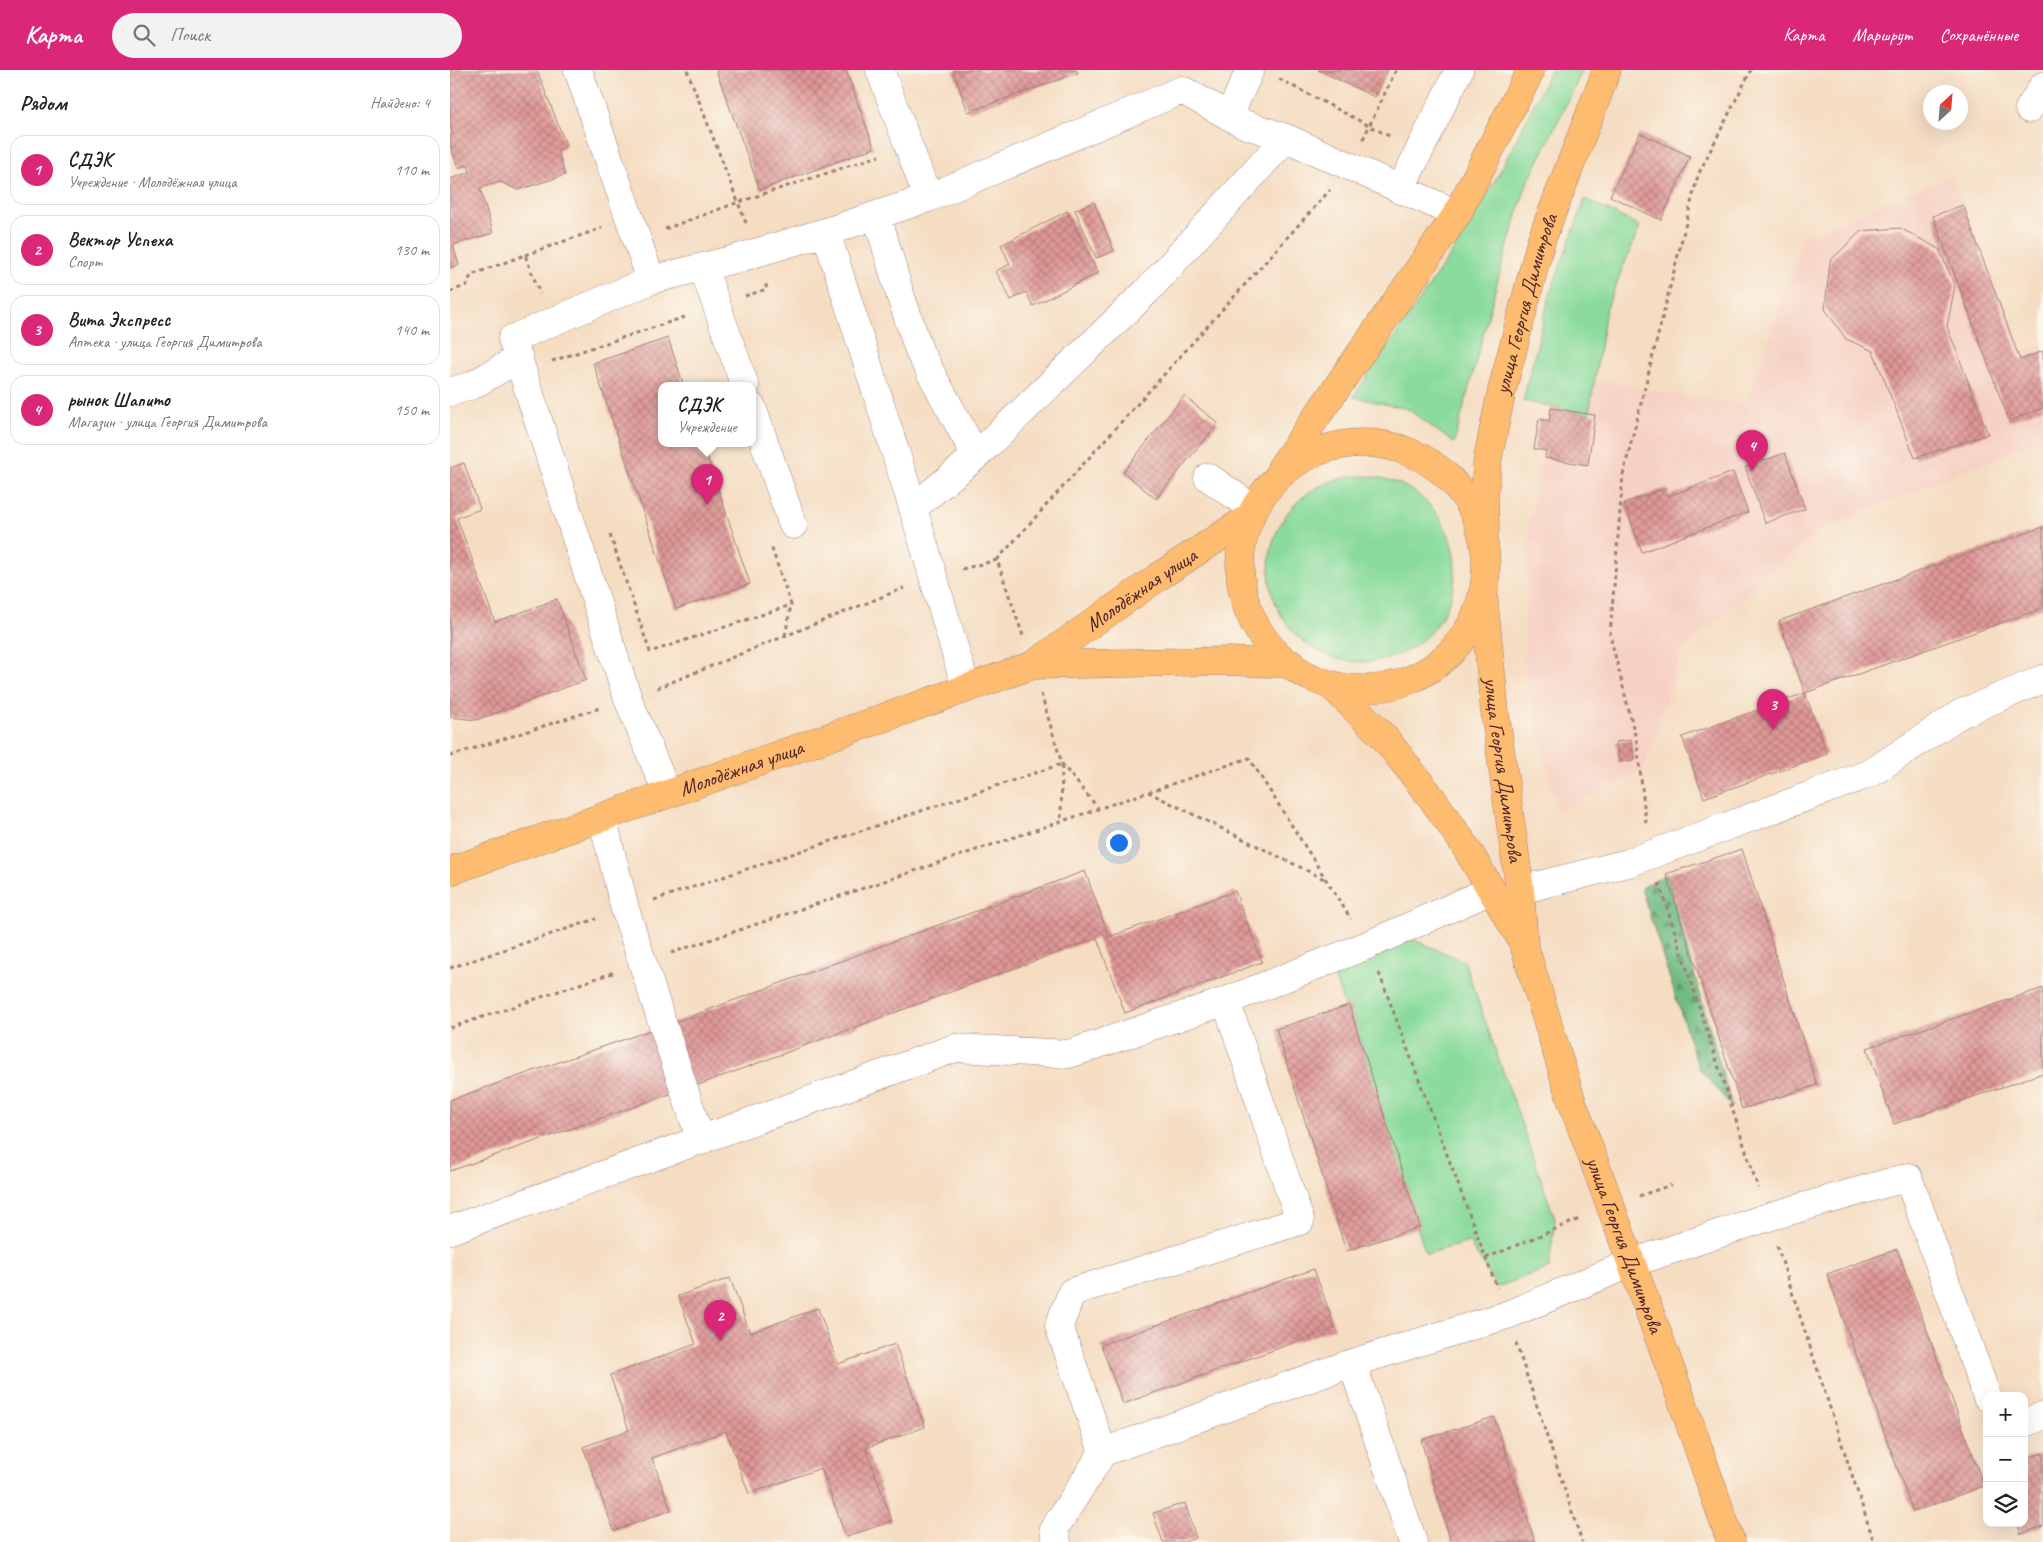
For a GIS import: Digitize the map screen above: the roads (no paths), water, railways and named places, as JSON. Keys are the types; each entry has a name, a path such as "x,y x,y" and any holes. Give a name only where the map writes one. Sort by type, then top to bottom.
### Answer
{"main road":[{"path":"1483,593 1475,616 1455,650 1442,661 1402,683 1380,688 1360,689 1331,685 1311,677 1272,649 1252,618 1239,564 1243,540 1252,513 1263,492 1278,474 1457,214 1531,70"},
{"name":"улица Георгия Димитрова","path":"1607,70 1541,241 1504,381 1488,457 1484,496 1485,546 1483,593 1495,713 1520,890 1524,945 1571,1099 1675,1380 1731,1542"},
{"path":"1278,474 1297,462 1329,448 1369,444 1401,450 1433,465 1451,481 1465,497 1485,546"},
{"name":"Молодёжная улица","path":"450,870 1033,665 1252,513"},
{"name":"Молодёжная улица","path":"1033,665 1203,661 1291,664"},
{"name":"улица Георгия Димитрова","path":"1331,685 1384,738 1431,797 1462,841 1524,945"}],"lane":[{"path":"578,70 652,280"},
{"path":"880,70 928,198"},
{"path":"1229,116 1250,70"},
{"path":"1400,190 1459,70"},
{"path":"667,794 628,699 512,339 652,280 826,232 928,198 1178,80 1229,116 1244,124 1286,138 1457,214"},
{"path":"2029,109 2043,86"},
{"path":"912,508 976,456 1147,291 1286,138"},
{"path":"877,215 898,288 920,353 976,456"},
{"path":"826,232 966,688"},
{"path":"703,267 744,382"},
{"path":"450,392 473,384 519,358"},
{"path":"756,419 793,525"},
{"path":"1208,477 1252,513"},
{"path":"1520,890 1628,863 1871,773 1960,714 2043,679"},
{"path":"602,817 625,910 701,1141"},
{"path":"450,1230 955,1048 1069,1054 1226,1001 1368,945 1491,890"},
{"path":"1103,1452 1059,1326 1072,1292 1300,1221 1226,1001"},
{"path":"1057,1542 1054,1529 1103,1452 1352,1363 1507,1315 1632,1263 1768,1217 1908,1177 1985,1392"},
{"path":"1352,1363 1413,1542"},
{"path":"2028,1422 2043,1416"}],"place":[{"name":"рынок Шапито","path":"1752,471"},
{"name":"СДЭК","path":"707,505"},
{"name":"Вита Экспресс","path":"1773,730"},
{"name":"Вектор Успеха","path":"720,1341"}]}
